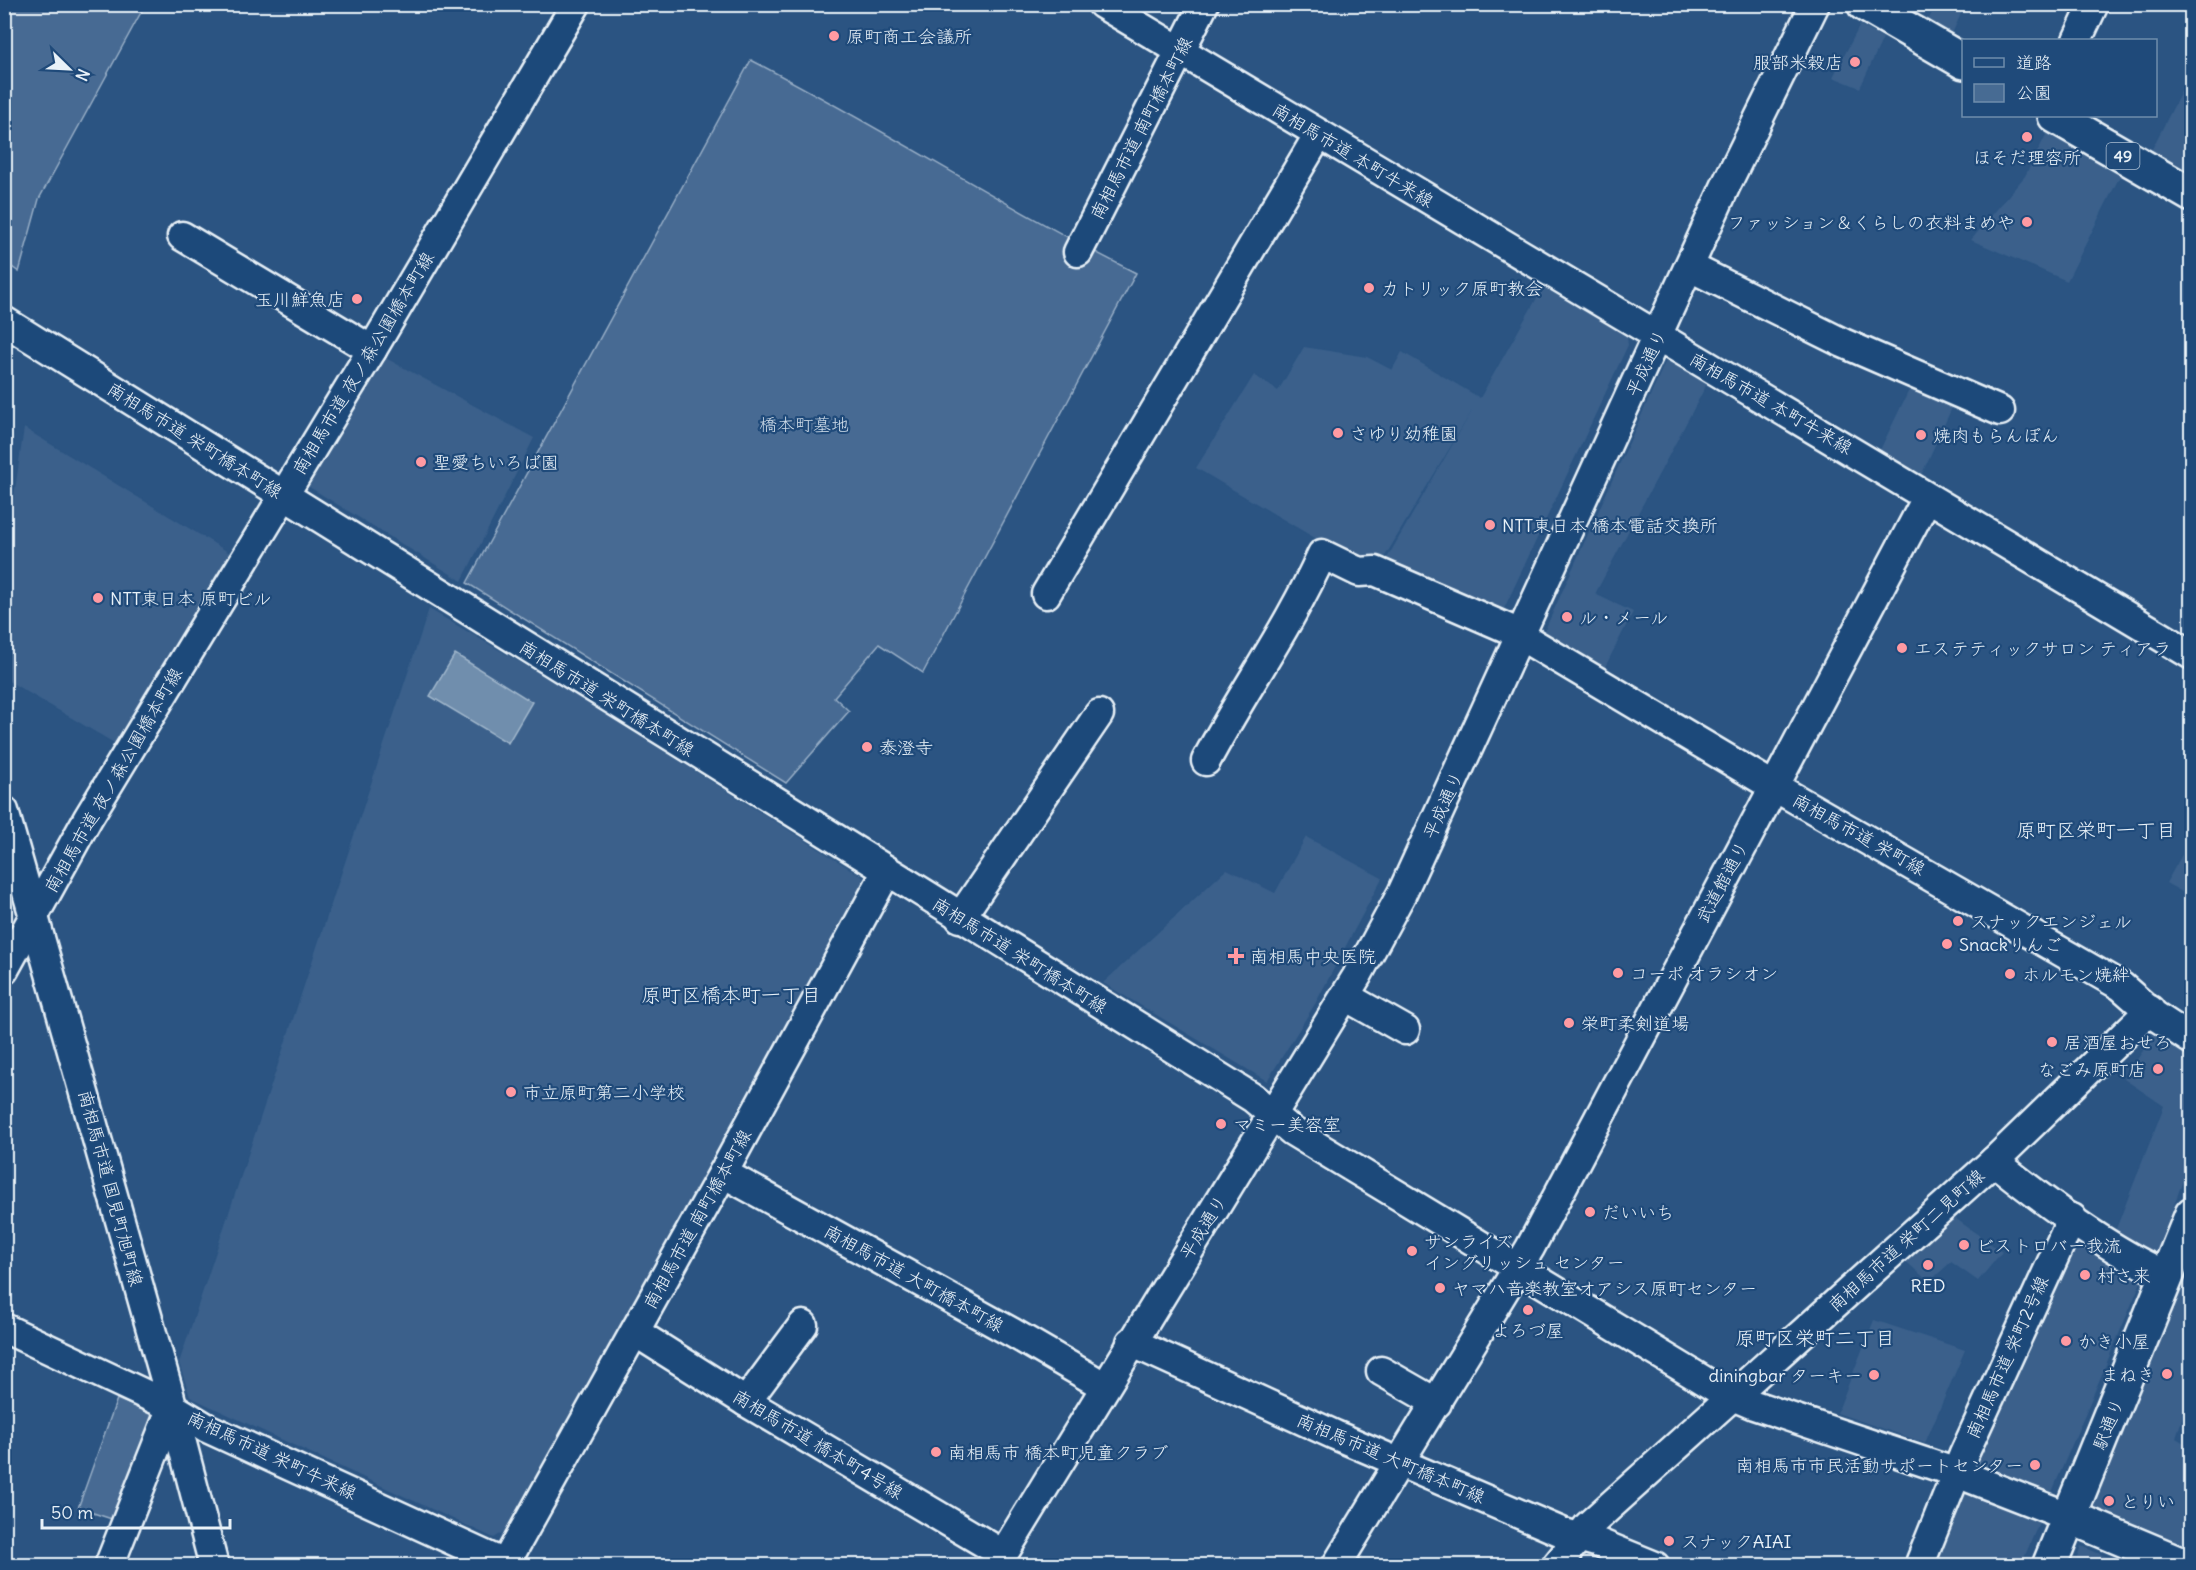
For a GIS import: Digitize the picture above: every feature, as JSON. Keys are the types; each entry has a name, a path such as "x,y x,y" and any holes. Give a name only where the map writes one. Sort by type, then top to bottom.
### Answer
{"main road":[{"path":"1864,4 1962,61"},
{"name":"49","path":"2057,117 2192,195"},
{"name":"駅通り","path":"2049,1566 2179,1265 2192,1214"},
{"path":"2070,1517 2187,1566"}],"street":[{"name":"南相馬市道 夜ノ森公園橋本町線","path":"4,970 88,818 372,350 576,4"},
{"name":"南相馬市道 本町牛来線","path":"1102,4 1180,53 1857,453 1927,498 2192,655"},
{"name":"南相馬市道 南町橋本町線","path":"1078,252 1204,4"},
{"name":"平成通り","path":"1000,1560 1104,1386 1345,996 1407,883 1521,637 1647,329 1689,267 1726,185 1815,4"},
{"path":"2077,39 2094,4"},
{"path":"1046,594 1319,134"},
{"path":"182,236 372,350"},
{"path":"1689,267 1843,343 2000,411"},
{"name":"南相馬市道 栄町橋本町線","path":"4,321 886,873 1253,1098 1292,1131 1731,1396 1957,1473 2070,1517"},
{"name":"武道館通り","path":"1336,1566 1518,1267 1927,498"},
{"name":"南相馬市道 栄町線","path":"1206,761 1231,713 1286,623 1322,554 1359,572 1376,571 1497,623 1773,786 2036,935 2133,994 2150,1010 2192,1040"},
{"path":"960,918 1099,714"},
{"name":"南相馬市道 国見町旭町線","path":"4,811 35,914 214,1566"},
{"name":"南相馬市道 南町橋本町線","path":"506,1565 886,873"},
{"path":"1345,996 1405,1030"},
{"name":"南相馬市道 栄町二見町線","path":"1559,1564 1578,1537 1731,1396 1994,1161 2150,1010"},
{"path":"1994,1161 2072,1218 2142,1264 2179,1265"},
{"name":"南相馬市道 大町橋本町線","path":"723,1173 1013,1333 1104,1386"},
{"name":"南相馬市道 栄町2号線","path":"1919,1566 2039,1286 2072,1218"},
{"path":"746,1402 803,1325"},
{"name":"南相馬市道 栄町牛来線","path":"4,1328 172,1407 207,1428 506,1565"},
{"name":"南相馬市道 橋本町4号線","path":"635,1332 1000,1560"},
{"name":"南相馬市道 大町橋本町線","path":"1131,1342 1401,1462 1578,1537 1655,1566"},
{"path":"1381,1371 1437,1403"},
{"path":"109,1566 172,1407"}],"shaded area":[{"path":"1936,4 1965,5 1951,36 1928,21"},
{"path":"1860,25 1883,38 1860,88 1833,77"},
{"path":"2183,88 2191,91 2192,165 2188,172 2151,151"},
{"path":"2047,133 2121,174 2067,281 1971,240 2025,176"},
{"path":"1546,282 1627,337 1628,345 1502,613 1386,560 1473,409 1384,558 1366,561 1337,551 1196,468 1254,375 1278,391 1304,347 1367,357 1392,370 1402,352 1480,398"},
{"name":"聖愛ちいろば園","path":"380,355 534,438 462,581 306,485"},
{"path":"1668,356 1708,382 1595,594 1633,612 1604,669 1544,632"},
{"path":"1911,386 1955,401 1920,478 1879,452"},
{"path":"24,428 233,555 116,744 5,679 5,558"},
{"name":"市立原町第二小学校","path":"429,609 559,685 863,877 865,886 510,1528 494,1538 190,1397 179,1363"},
{"path":"455,654 532,702 508,743 430,696"},
{"name":"南相馬中央医院","path":"1306,837 1382,878 1315,1004 1267,1081 1103,983 1227,869 1275,893"},
{"path":"2191,839 2191,897 2166,883"},
{"path":"2155,1033 2191,1052 2191,1159 2155,1256 2114,1234 2164,1106 2124,1079"},
{"path":"1948,1213 2002,1252 1978,1281 1951,1262 1929,1282 1901,1257"},
{"path":"2067,1233 2144,1275 2021,1565 1924,1566"},
{"path":"2185,1274 2191,1277 2191,1391 2176,1438 2191,1447 2191,1545 2088,1512"},
{"path":"1874,1320 1965,1350 1925,1443 1837,1413"},
{"path":"2081,1546 2126,1565 2074,1565"}],"green space":[{"path":"4,5 145,5 39,199 19,272 5,262"},
{"name":"橋本町墓地","path":"751,60 848,112 1087,248 1136,273 923,673 879,644 834,697 849,711 786,783 467,583"},
{"path":"117,1399 152,1414 156,1422 121,1522 78,1508"}],"place":[{"name":"原町商工会議所","path":"834,36"},
{"name":"服部米穀店","path":"1855,62"},
{"name":"ほそだ理容所","path":"2027,137"},
{"name":"ファッション＆くらしの衣料まめや","path":"2027,222"},
{"name":"カトリック原町教会","path":"1369,288"},
{"name":"玉川鮮魚店","path":"357,299"},
{"name":"さゆり幼稚園","path":"1338,433"},
{"name":"焼肉もらんぼん","path":"1921,435"},
{"name":"聖愛ちいろば園","path":"421,462"},
{"name":"NTT東日本 橋本電話交換所","path":"1490,525"},
{"name":"NTT東日本 原町ビル","path":"98,598"},
{"name":"ル・メール","path":"1567,617"},
{"name":"エステティックサロン ティアラ","path":"1902,648"},
{"name":"泰澄寺","path":"867,747"},
{"name":"スナックエンジェル","path":"1958,921"},
{"name":"Snackりんご","path":"1947,944"},
{"name":"南相馬中央医院","path":"1236,956"},
{"name":"コーポ オラシオン","path":"1618,973"},
{"name":"ホルモン焼絆","path":"2010,974"},
{"name":"栄町柔剣道場","path":"1569,1023"},
{"name":"居酒屋おせろ","path":"2052,1042"},
{"name":"なごみ原町店","path":"2158,1069"},
{"name":"市立原町第二小学校","path":"511,1092"},
{"name":"マミー美容室","path":"1221,1124"},
{"name":"だいいち","path":"1590,1212"},
{"name":"ビストロバー我流","path":"1964,1245"},
{"name":"サンライズ イングリッシュ センター","path":"1412,1251"},
{"name":"RED","path":"1928,1265"},
{"name":"村さ来","path":"2085,1275"},
{"name":"ヤマハ音楽教室オアシス原町センター","path":"1440,1288"},
{"name":"よろづ屋","path":"1528,1310"},
{"name":"かき小屋","path":"2066,1341"},
{"name":"まねき","path":"2167,1374"},
{"name":"diningbar ターキー","path":"1874,1375"},
{"name":"南相馬市 橋本町児童クラブ","path":"936,1452"},
{"name":"南相馬市市民活動サポートセンター","path":"2035,1465"},
{"name":"とりい","path":"2109,1501"},
{"name":"スナックAIAI","path":"1669,1541"}],"district":[{"name":"原町区栄町一丁目","path":"2096,829"},
{"name":"原町区橋本町一丁目","path":"731,994"},
{"name":"原町区栄町二丁目","path":"1815,1337"}]}
